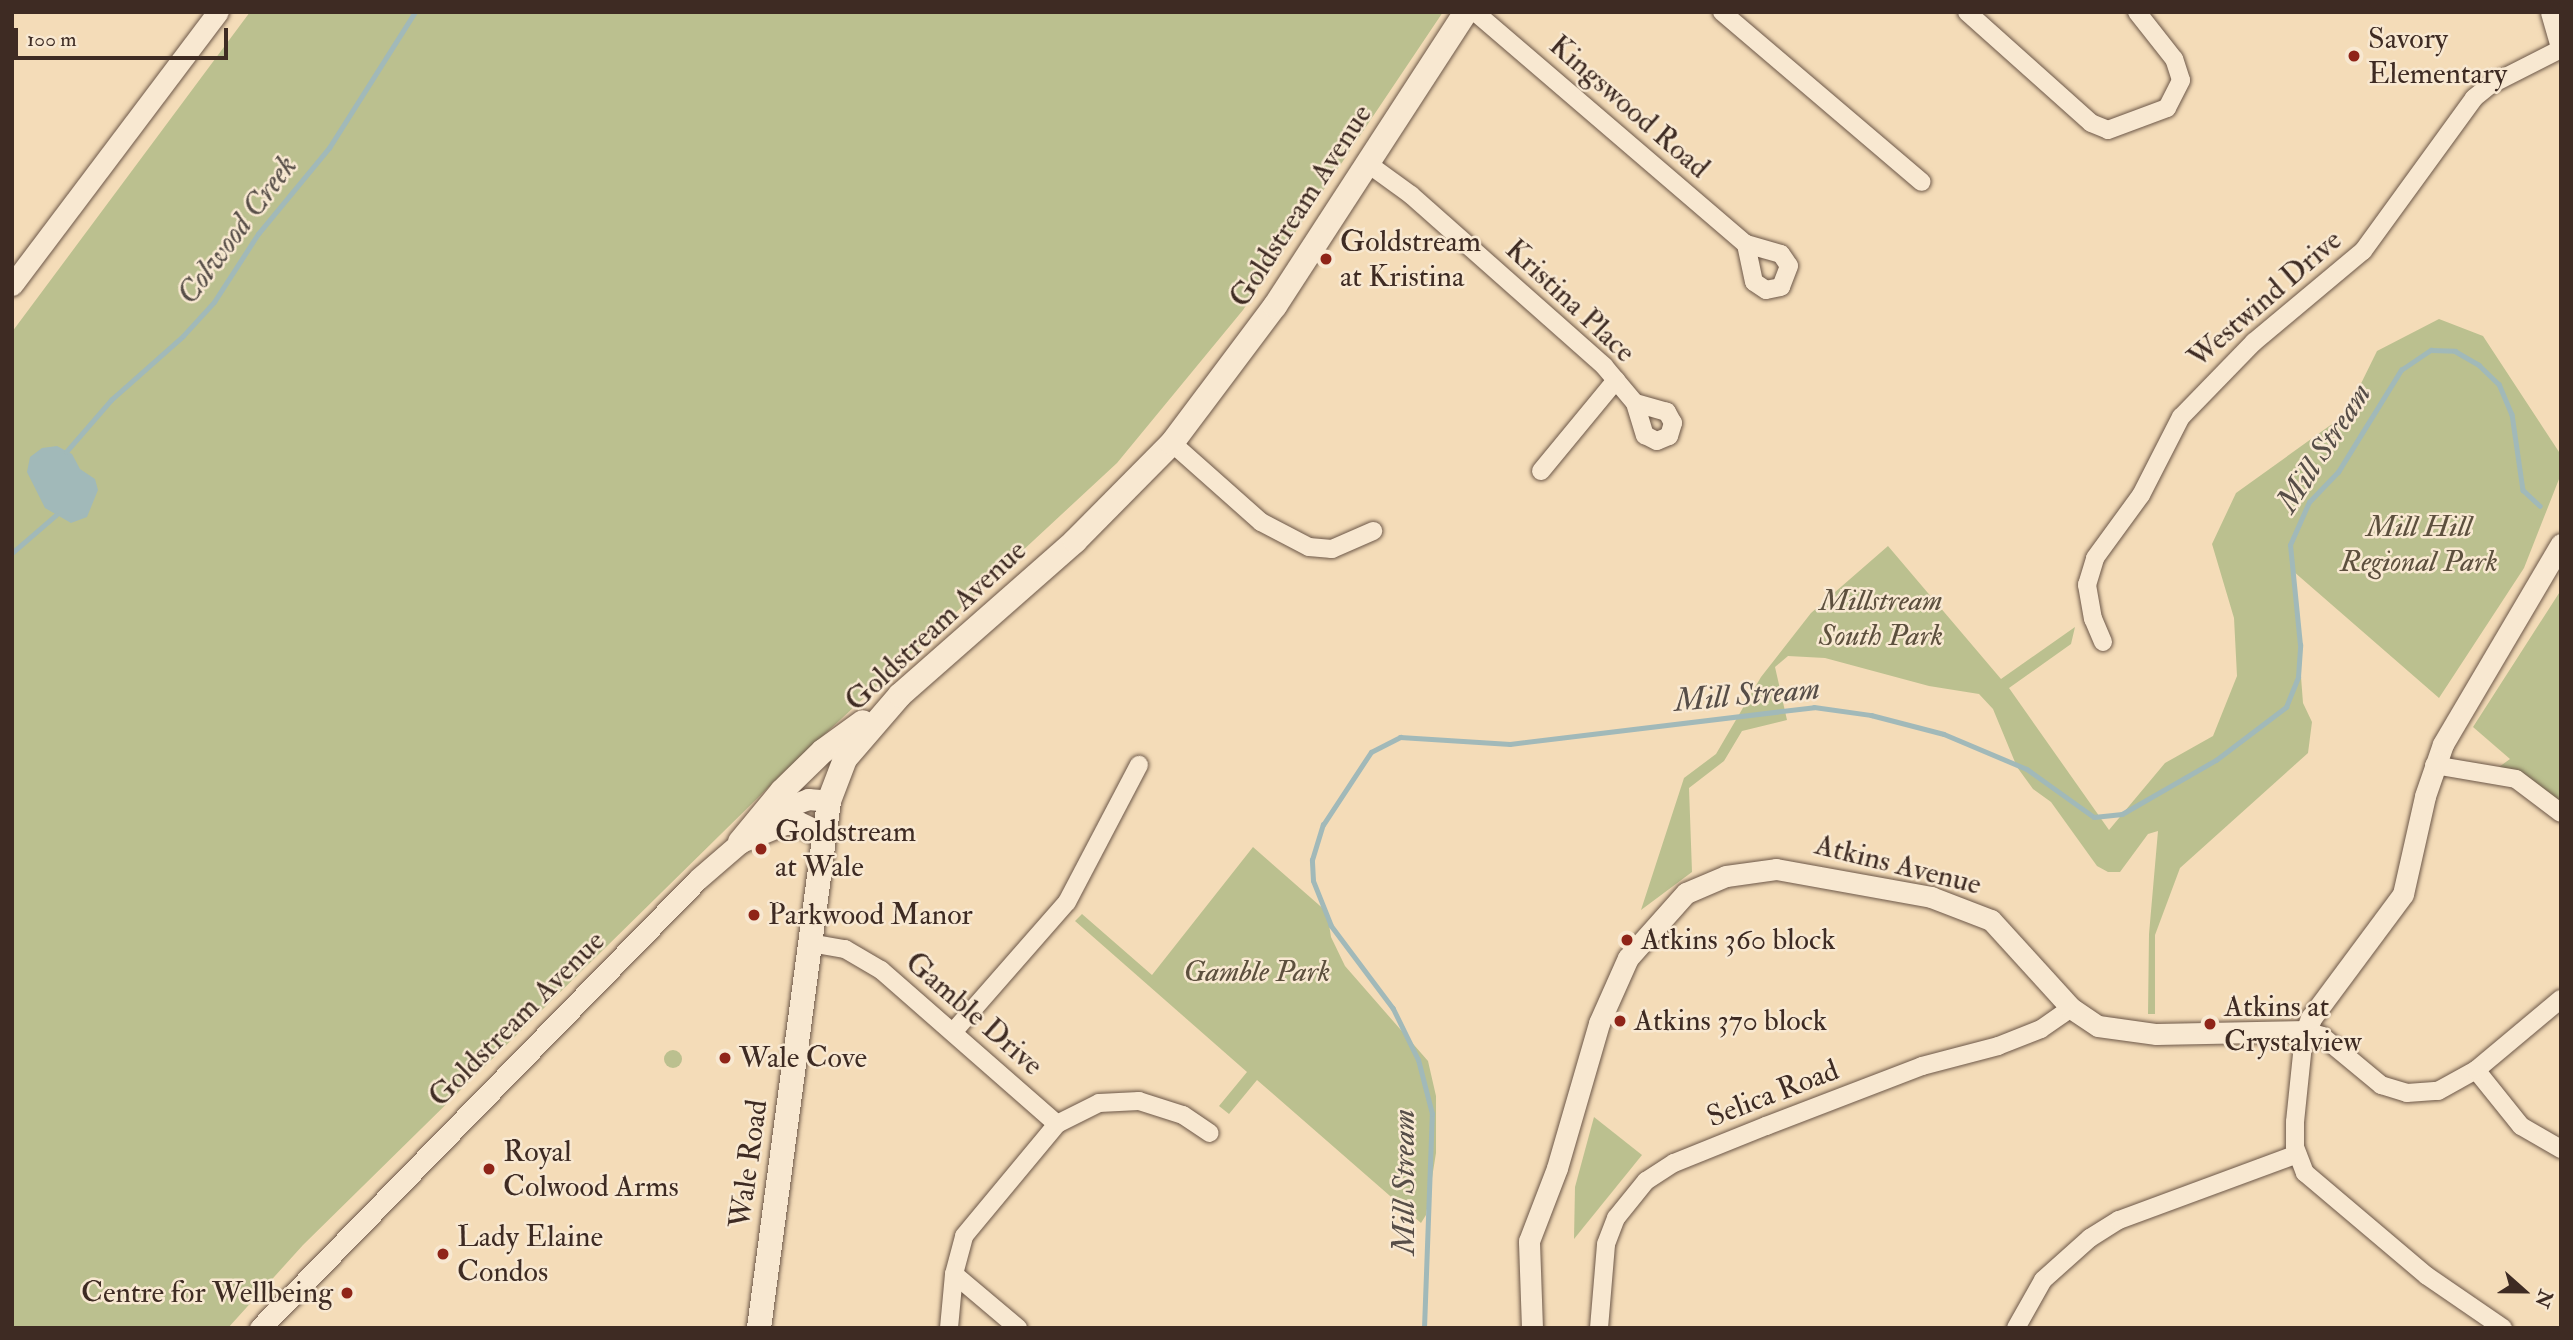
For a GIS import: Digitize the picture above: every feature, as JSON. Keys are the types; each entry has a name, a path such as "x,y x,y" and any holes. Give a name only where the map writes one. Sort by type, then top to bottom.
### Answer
{"main road":[{"name":"Goldstream Avenue","path":"829,800 845,759 900,695 1075,541 1172,443 1275,306 1466,12"},
{"path":"740,842 823,751 900,695"},
{"name":"Wale Road","path":"759,1328 829,800"},
{"path":"740,842 785,823 797,823 824,836"}],"street":[{"path":"12,285 218,12"},
{"name":"Kingswood Road","path":"1475,12 1746,244"},
{"path":"1722,12 1922,182"},
{"path":"1967,12 2091,123 2108,130 2166,108 2180,80 2174,59 2137,12"},
{"path":"2551,12 2561,47"},
{"name":"Westwind Drive","path":"2103,642 2093,619 2087,585 2095,558 2141,495 2181,417 2254,342 2363,251 2474,98 2490,85 2561,47"},
{"name":"Kristina Place","path":"1367,163 1411,195 1616,380 1634,403"},
{"path":"1541,471 1616,380"},
{"path":"1172,443 1261,522 1309,547 1332,549 1373,531"},
{"path":"2503,1328 2427,1276 2347,1206 2333,1200 2305,1173 2295,1122 2306,1031 2311,1018 2403,894 2434,765 2561,544"},
{"path":"954,1031 1067,902 1139,765"},
{"path":"2434,765 2516,779 2561,813"},
{"name":"Goldstream Avenue","path":"260,1328 651,926 740,842 786,807 808,799 829,800"},
{"name":"Atkins Avenue","path":"1532,1328 1529,1241 1557,1168 1599,1023 1628,958 1686,893 1726,876 1776,869 1951,903 1974,910 2006,932 2071,1008 2098,1026 2131,1033 2306,1031"},
{"name":"Gamble Drive","path":"810,943 863,957 954,1031 1057,1124"},
{"path":"2306,1031 2336,1044 2381,1085 2407,1093 2438,1091 2476,1070 2561,999"},
{"name":"Selica Road","path":"1599,1328 1606,1244 1616,1218 1646,1181 1674,1163 1766,1126 1922,1066 2041,1029 2071,1008"},
{"path":"2476,1070 2521,1126 2561,1149"},
{"path":"949,1328 954,1274 973,1222 1057,1124 1099,1103 1139,1101 1183,1115 1210,1133"},
{"path":"2016,1328 2043,1280 2090,1238 2119,1220 2300,1158"},
{"path":"954,1274 1018,1328"}],"green space":[{"path":"250,12 1443,12 1243,310 1117,463 784,772 303,1245 228,1328 12,1328 12,332"},
{"name":"Millstream South Park","path":"2439,319 2483,336 2561,455 2561,474 2524,568 2439,698 2293,571 2303,703 2312,722 2308,753 2180,868 2155,935 2155,1014 2148,1014 2149,934 2158,831 2148,834 2120,872 2108,872 2097,866 2051,802 2033,789 2017,767 1993,709 1979,694 1929,686 1825,658 1788,656 1775,667 1787,720 1742,731 1724,761 1689,788 1692,872 1641,910 1684,778 1716,754 1761,677 1811,613 1888,546 2001,679 2075,627 2071,644 2009,688 2109,830 2165,763 2213,736 2237,676 2234,618 2212,544 2236,493 2346,414 2377,351"},
{"name":"Mill Hill Regional Park","path":"2561,590 2561,804 2534,781 2499,767 2510,759 2473,727"},
{"name":"Gamble Park","path":"1253,847 1327,912 1331,937 1345,966 1428,1061 1436,1096 1436,1153 1426,1215 1421,1223 1257,1080 1229,1114 1219,1106 1247,1072 1075,921 1082,914 1152,975"},
{"path":"673,1050 679,1053 682,1059 679,1065 673,1068 667,1065 664,1059 667,1053"},
{"path":"1594,1117 1642,1155 1574,1239 1575,1187"}],"water":[{"path":"57,446 72,454 80,469 95,479 98,490 87,517 71,523 45,508 27,472 30,457 42,448"}],"waterway":[{"name":"Colwood Creek","path":"66,452 111,400 183,336 214,302 258,234 329,148 415,12"},
{"name":"Mill Stream","path":"1424,1328 1432,1114 1418,1060 1393,1009 1331,926 1313,881 1312,860 1323,825 1371,752 1400,737 1510,744 1814,707 1871,715 1944,734 2027,769 2094,817 2122,814 2216,760 2286,707 2298,677 2300,645 2290,545 2309,502 2338,472 2401,370 2431,350 2455,351 2479,365 2499,384 2512,414 2523,490 2540,506"},
{"name":"Colwood Creek","path":"12,553 56,515"}],"place":[{"name":"Savory Elementary","path":"2354,56"},
{"name":"Goldstream at Kristina","path":"1326,259"},
{"name":"Goldstream at Wale","path":"761,849"},
{"name":"Parkwood Manor","path":"754,915"},
{"name":"Atkins 360 block","path":"1627,940"},
{"name":"Atkins 370 block","path":"1620,1021"},
{"name":"Atkins at Crystalview","path":"2210,1024"},
{"name":"Wale Cove","path":"725,1058"},
{"name":"Royal Colwood Arms","path":"489,1169"},
{"name":"Lady Elaine Condos","path":"443,1254"},
{"name":"Centre for Wellbeing","path":"347,1293"}]}
